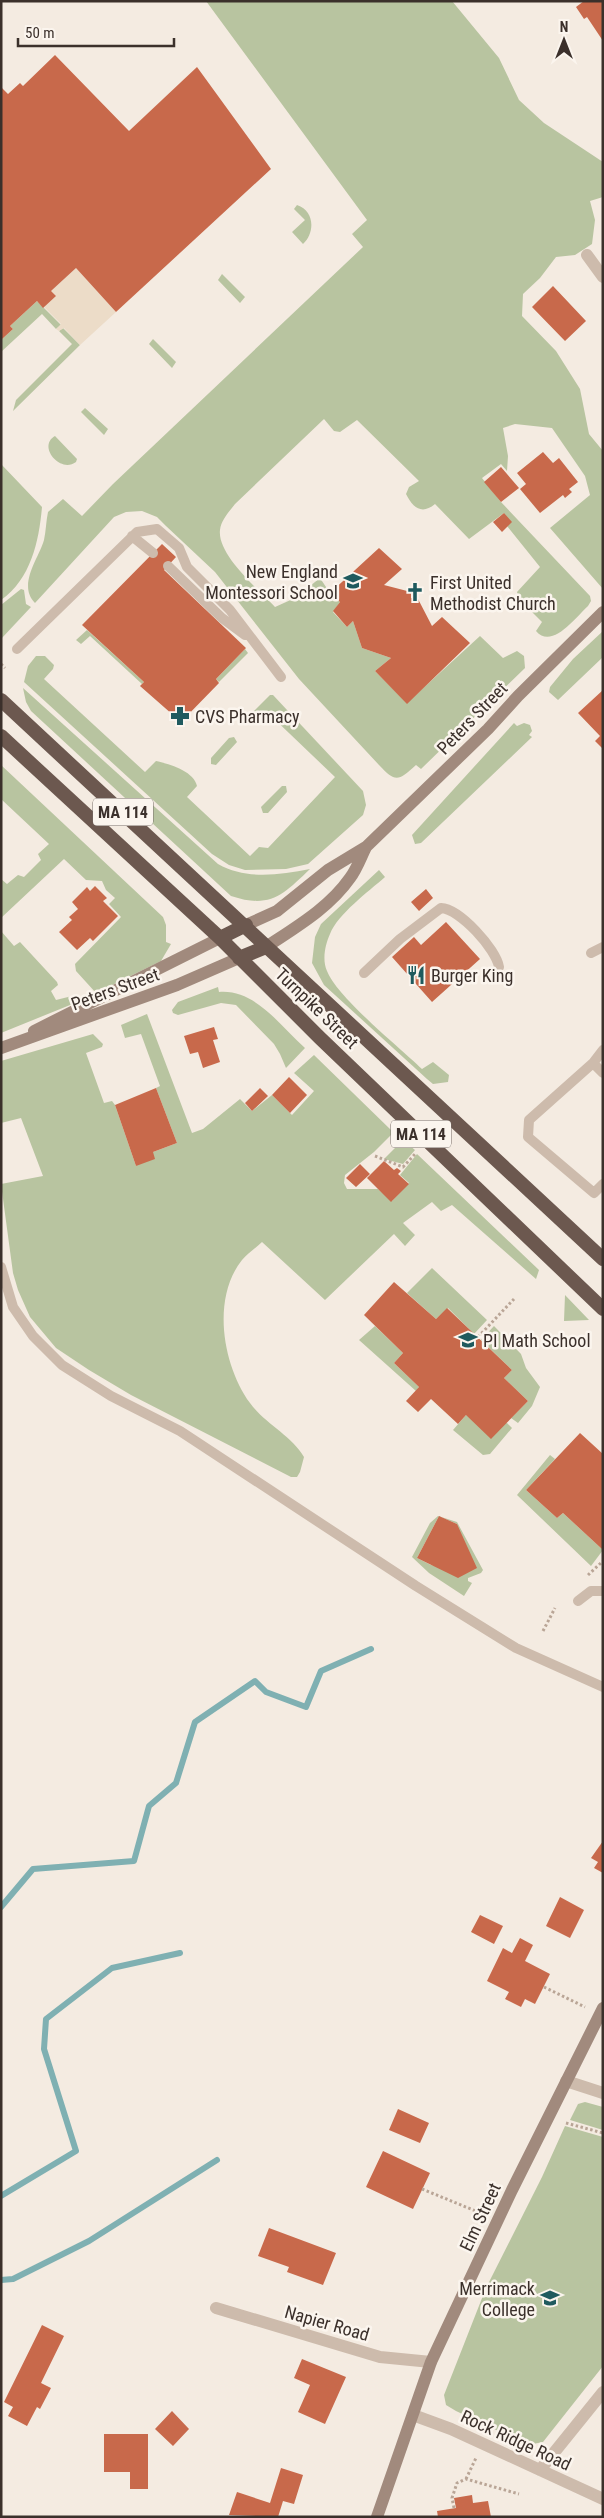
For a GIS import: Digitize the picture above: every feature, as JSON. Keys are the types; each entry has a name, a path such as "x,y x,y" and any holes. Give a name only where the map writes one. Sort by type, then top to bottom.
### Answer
{"highway":[{"name":"Turnpike Street","path":"1,700 246,925 266,947 603,1259"},
{"name":"Turnpike Street","path":"1,736 220,938 603,1309"},
{"path":"220,938 246,925"},
{"path":"239,958 266,947"}],"main road":[{"name":"Peters Street","path":"246,925 277,911 328,870 366,847 488,729 518,696 603,612"},
{"name":"Peters Street","path":"266,947 298,926 336,896 351,877 366,847"},
{"name":"Peters Street","path":"1,1047 220,938"},
{"name":"Peters Street","path":"1,1047 177,985 239,958"},
{"name":"Elm Street","path":"377,2517 431,2362 498,2219 599,2015"}],"street":[{"path":"587,255 603,277"},
{"path":"566,2081 603,2093"},
{"name":"Napier Road","path":"216,2308 380,2357 431,2362"},
{"path":"540,2470 603,2392"},
{"name":"Rock Ridge Road","path":"413,2415 451,2429 603,2499"}],"lane":[{"path":"17,649 132,536 137,532 157,530 179,548 187,567 230,610 281,678"},
{"path":"132,536 153,553"},
{"path":"168,566 222,618 254,642"},
{"path":"364,973 407,934 441,908 448,908 460,915 497,957 499,967"},
{"path":"591,953 603,948"},
{"path":"603,1050 593,1063 528,1120 528,1137 594,1193 603,1184"},
{"path":"593,1063 603,1073"},
{"path":"1,1267 13,1307 33,1336 62,1365 111,1396 180,1431 416,1586 516,1648 603,1688"},
{"path":"578,1601 591,1591 603,1591"}],"path":[{"path":"1,664 5,668"},
{"path":"375,1156 403,1167 418,1151"},
{"path":"478,1337 514,1298"},
{"path":"584,1579 603,1561"},
{"path":"543,1631 555,1608"},
{"path":"544,1987 599,2015"},
{"path":"566,2123 603,2133"},
{"path":"422,2189 498,2219"},
{"path":"466,2479 483,2444"},
{"path":"454,2508 452,2498 456,2483 466,2479 518,2494"}],"green space":[{"path":"206,1 452,1 499,58 519,100 544,123 603,162 603,197 590,201 595,220 592,244 575,255 556,257 540,278 523,294 522,316 556,351 580,389 589,434 603,451 603,589 550,528 590,495 585,476 552,428 515,424 503,428 508,456 507,471 501,464 482,478 501,502 590,596 591,601 588,606 564,630 549,637 542,636 536,631 542,622 519,599 517,592 540,567 507,526 504,513 469,539 435,504 426,509 418,508 406,494 409,487 419,481 357,420 340,432 334,431 324,419 235,504 222,523 220,530 221,540 225,550 240,572 275,607 295,598 320,578 330,593 340,602 333,612 347,627 353,621 362,648 391,658 375,671 407,703 480,636 503,658 517,651 524,656 525,668 421,769 416,765 397,778 385,771 299,679 215,572 157,517 142,511 126,512 114,517 35,603 30,596 28,588 31,572 44,540 48,512 63,499 82,516 113,484 363,247 352,234 367,220"},
{"path":"297,205 307,212 311,223 310,234 303,244 292,232 305,220 294,209"},
{"path":"222,274 245,297 240,303 218,280"},
{"path":"37,301 61,325 56,329 42,314 1,352 1,340 13,329 10,326"},
{"path":"63,328 80,345 13,411 16,400 72,344 59,331"},
{"path":"153,339 176,362 172,368 149,344"},
{"path":"85,408 108,429 104,435 81,412"},
{"path":"55,436 77,459 76,462 70,465 63,464 53,457 48,446 50,440"},
{"path":"1,464 42,507 39,533 32,558 20,581 1,600"},
{"path":"21,589 24,590 26,604 31,607 1,639 1,605"},
{"path":"87,630 144,682 142,684 90,636 81,644 76,640"},
{"path":"603,631 603,657 558,700 549,692 550,687 573,659"},
{"path":"245,649 248,653 219,682 216,679"},
{"path":"36,656 45,656 54,665 53,669 44,679 145,772 156,761 180,769 191,776 197,786 187,797 250,856 259,847 268,848 335,777 267,712 256,722 250,719 250,715 270,695 273,695 363,791 366,805 363,815 308,864 286,869 245,870 229,865 212,854 24,682 28,666"},
{"path":"23,688 218,864 240,872 263,875 310,869 292,886 275,897 256,901 231,896 31,711 26,702"},
{"path":"514,723 517,726 524,723 530,725 532,731 529,735 532,737 421,843 415,844 412,835"},
{"path":"234,737 237,742 216,765 211,764 211,758 229,738"},
{"path":"1,765 163,917 166,925 166,942 171,944 161,961 96,993 76,971 75,964 121,917 109,904 115,898 106,890 102,881 86,880 64,859 1,918 1,879 7,884 18,875 24,877 41,860 38,854 49,844 1,799"},
{"path":"282,786 286,786 287,792 268,813 263,813 261,807"},
{"path":"379,870 385,877 354,904 334,926 328,938 324,957 325,967 333,982 355,1008 422,1069 433,1062 449,1075 448,1082 433,1084 427,1079 324,985 312,963 315,937 321,924"},
{"path":"1,931 14,946 20,942 57,982 58,985 51,991 56,1000 72,996 75,1003 1,1033"},
{"path":"218,987 219,992 245,996 256,1003 277,1020 305,1048 286,1068 274,1044 236,1005 221,1003 178,1015 173,1013 172,1010 178,1002"},
{"path":"147,1014 192,1133 203,1129 240,1099 252,1111 272,1095 292,1115 314,1091 294,1073 314,1055 391,1130 392,1134 374,1152 345,1175 344,1183 347,1189 378,1189 392,1201 409,1183 400,1175 417,1154 539,1270 536,1279 452,1205 441,1211 432,1202 403,1223 415,1235 405,1246 394,1234 325,1300 262,1242 242,1260 232,1276 226,1294 224,1332 227,1352 233,1371 250,1403 299,1449 304,1457 297,1477 291,1477 131,1395 56,1348 30,1317 18,1290 13,1273 1,1184 43,1176 21,1118 1,1123 1,1061 93,1034 103,1044 102,1047 86,1053 104,1103 112,1101 115,1105 136,1166 153,1152 177,1143 156,1088 160,1086 141,1034 125,1038 121,1025"},
{"path":"403,1140 415,1150 403,1164 384,1159"},
{"path":"432,1268 487,1320 474,1334 448,1308 436,1319 407,1293"},
{"path":"565,1295 589,1320 564,1321"},
{"path":"375,1326 403,1353 394,1363 419,1387 416,1391 359,1340"},
{"path":"494,1326 521,1354 526,1368 540,1387 532,1406 518,1423 511,1418 528,1401 504,1378 512,1370 481,1340"},
{"path":"466,1415 507,1423 512,1428 490,1454 483,1455 453,1430"},
{"path":"550,1455 555,1459 526,1490 557,1518 563,1513 603,1550 591,1566 517,1495"},
{"path":"439,1516 417,1558 437,1566 457,1524 441,1517 457,1522 483,1570 481,1573 468,1578 468,1581 472,1583 464,1596 429,1573 412,1557 430,1523"},
{"path":"585,2102 603,2107 603,2130 570,2120 578,2104"},
{"name":"Merrimack College","path":"565,2126 603,2137 603,2366 543,2442 528,2445 456,2411 446,2405 444,2395 486,2288 542,2177"}],"shaded area":[{"path":"76,268 116,312 80,345 64,328 59,331 56,329 61,324 44,307 51,291"}],"building":[{"path":"584,1 603,1 603,41 587,17 584,19 576,7"},
{"path":"55,55 129,131 197,67 271,169 116,312 76,268 51,291 56,296 43,308 37,301 10,326 13,329 1,340 1,87 8,94 20,83 23,86"},
{"path":"553,286 586,321 565,341 532,307"},
{"path":"543,452 553,463 559,458 578,482 569,489 572,492 565,498 563,495 540,513 520,489 526,484 517,473"},
{"path":"501,467 519,488 501,502 484,482"},
{"path":"504,513 512,522 502,532 493,522"},
{"path":"162,544 176,557 164,570 246,648 216,679 219,683 181,722 140,686 144,682 82,625"},
{"path":"379,548 402,569 384,585 411,592 411,598 418,599 432,626 442,617 470,643 407,704 375,671 391,658 362,648 353,621 347,627 333,611 340,602 330,593"},
{"path":"603,690 603,749 595,741 600,736 578,713"},
{"path":"95,886 107,898 103,901 118,916 93,941 90,938 77,950 59,932 72,920 69,917 78,909 72,902 87,887 90,891"},
{"path":"426,889 433,898 419,911 411,902"},
{"path":"446,922 480,959 432,1002 392,957 414,937 421,945"},
{"path":"214,1027 218,1039 213,1040 220,1062 203,1068 198,1052 190,1054 184,1036"},
{"path":"289,1077 307,1095 290,1113 272,1095"},
{"path":"156,1088 177,1143 153,1152 155,1159 136,1166 115,1105"},
{"path":"260,1088 268,1096 252,1111 245,1103"},
{"path":"384,1161 394,1170 397,1168 401,1171 398,1174 409,1184 391,1202 367,1178"},
{"path":"360,1164 370,1174 356,1187 346,1178"},
{"path":"394,1282 436,1319 447,1308 512,1370 504,1378 528,1401 491,1439 466,1415 458,1424 431,1399 418,1412 406,1401 419,1387 394,1363 403,1353 364,1315"},
{"path":"580,1433 603,1454 603,1550 563,1513 557,1518 526,1490"},
{"path":"439,1516 457,1524 477,1568 458,1578 417,1558"},
{"path":"603,1841 603,1873 594,1868 598,1862 591,1858"},
{"path":"560,1897 584,1910 570,1938 546,1926"},
{"path":"480,1915 503,1926 494,1944 471,1932"},
{"path":"520,1938 533,1945 525,1961 550,1974 535,2004 525,1999 521,2007 505,1999 509,1992 487,1981 503,1948 512,1953"},
{"path":"398,2109 429,2123 420,2143 389,2130"},
{"path":"383,2151 430,2173 413,2209 366,2187"},
{"path":"269,2228 336,2253 323,2285 287,2272 289,2267 258,2256"},
{"path":"42,2325 64,2336 41,2383 51,2388 40,2409 37,2407 27,2426 8,2416 13,2407 4,2402"},
{"path":"302,2359 346,2377 325,2424 298,2412 310,2385 294,2378"},
{"path":"172,2411 189,2429 173,2446 155,2429"},
{"path":"104,2434 148,2434 148,2489 130,2489 130,2472 104,2472"},
{"path":"281,2468 303,2475 294,2504 283,2501 278,2517 229,2515 237,2492 270,2503"},
{"path":"472,2495 473,2503 488,2501 491,2517 438,2517 437,2511 456,2508 454,2498"}],"waterway":[{"path":"1,1907 33,1869 134,1861 149,1806 176,1783 195,1722 255,1681 266,1692 306,1707 321,1671 371,1649"},
{"path":"1,2196 76,2151 44,2049 46,2019 112,1968 180,1953"},
{"path":"1,2280 13,2279 89,2241 217,2160"}],"place":[{"name":"New England Montessori School","path":"353,581"},
{"name":"First United Methodist Church","path":"415,592"},
{"name":"CVS Pharmacy","path":"180,716"},
{"name":"Burger King","path":"416,975"},
{"name":"PI Math School","path":"468,1340"},
{"name":"Merrimack College","path":"550,2298"}]}
